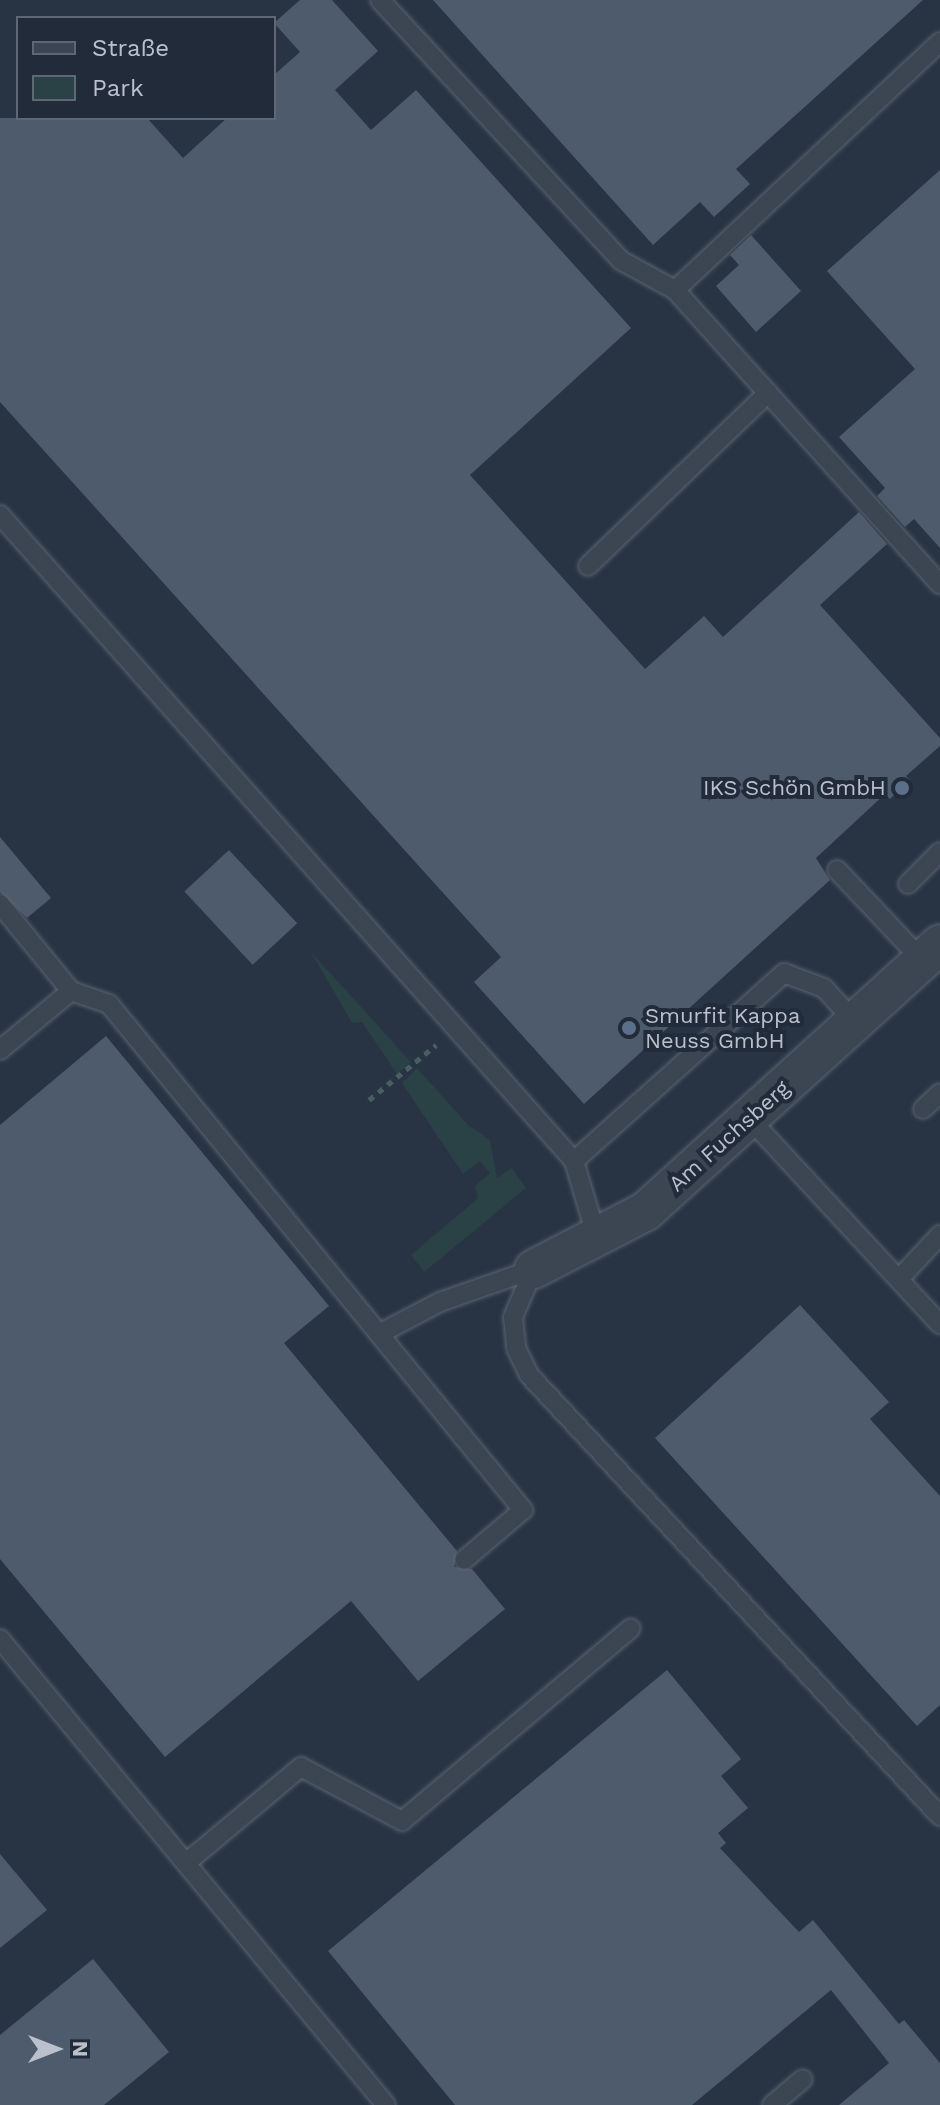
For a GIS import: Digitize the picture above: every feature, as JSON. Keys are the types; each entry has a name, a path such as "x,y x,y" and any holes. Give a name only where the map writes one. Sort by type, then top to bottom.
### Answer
{"street":[{"name":"Am Fuchsberg","path":"534,1269 598,1241 646,1211 931,952"}],"lane":[{"path":"380,0 622,261 675,290 940,584"},
{"path":"675,290 940,42"},
{"path":"588,566 768,393"},
{"path":"0,515 574,1161 598,1241"},
{"path":"908,884 940,852"},
{"path":"837,870 931,952"},
{"path":"0,904 71,991 109,1004 523,1510 464,1560"},
{"path":"574,1161 784,973 824,988 854,1021"},
{"path":"0,1050 71,991"},
{"path":"923,1109 940,1093"},
{"path":"749,1118 940,1324"},
{"path":"900,1278 940,1235"},
{"path":"379,1334 440,1302 534,1269"},
{"path":"534,1269 513,1317 516,1348 529,1375 940,1816"},
{"path":"186,1863 301,1767 402,1821 631,1628"},
{"path":"0,1639 386,2105"},
{"path":"772,2105 803,2079"}],"path":[{"path":"369,1100 415,1064"}],"green space":[{"path":"311,952 411,1062 397,1074 362,1022 352,1023"},
{"path":"417,1068 468,1125 490,1140 497,1178 512,1168 526,1188 424,1272 411,1255 478,1198 475,1186 490,1173 480,1161 463,1174 402,1083"}],"building":[{"path":"300,0 332,0 378,51 335,90 371,130 416,90 631,328 470,475 645,669 704,616 723,637 859,512 887,544 820,605 940,738 940,746 906,776 910,780 890,799 885,794 816,858 830,880 584,1104 474,982 501,957 0,402 0,118 149,120 183,158 225,120 276,120 276,73 300,52 276,25 276,21"},
{"path":"433,0 923,0 736,169 750,184 714,217 700,202 653,245"},
{"path":"940,170 940,548 914,519 905,527 877,496 885,488 839,437 915,369 827,271"},
{"path":"751,235 801,291 756,332 716,286 739,265 730,255"},
{"path":"0,837 51,898 27,918 0,892"},
{"path":"229,850 297,923 253,965 184,892"},
{"path":"106,1036 329,1306 284,1343 457,1551 454,1567 472,1569 505,1609 418,1681 351,1601 165,1757 0,1559 0,1125"},
{"path":"800,1305 889,1402 870,1419 940,1496 940,1705 917,1726 655,1438"},
{"path":"667,1670 741,1759 721,1776 748,1808 718,1833 726,1843 720,1848 799,1932 813,1920 899,2024 904,2020 940,2063 940,2105 839,2105 889,2063 831,1990 692,2105 455,2105 328,1951"},
{"path":"0,1854 47,1910 0,1948"},
{"path":"93,1959 169,2052 104,2105 0,2105 0,2035"}],"place":[{"name":"IKS Schön GmbH","path":"902,788"},
{"name":"Smurfit Kappa Neuss GmbH","path":"629,1028"}]}
